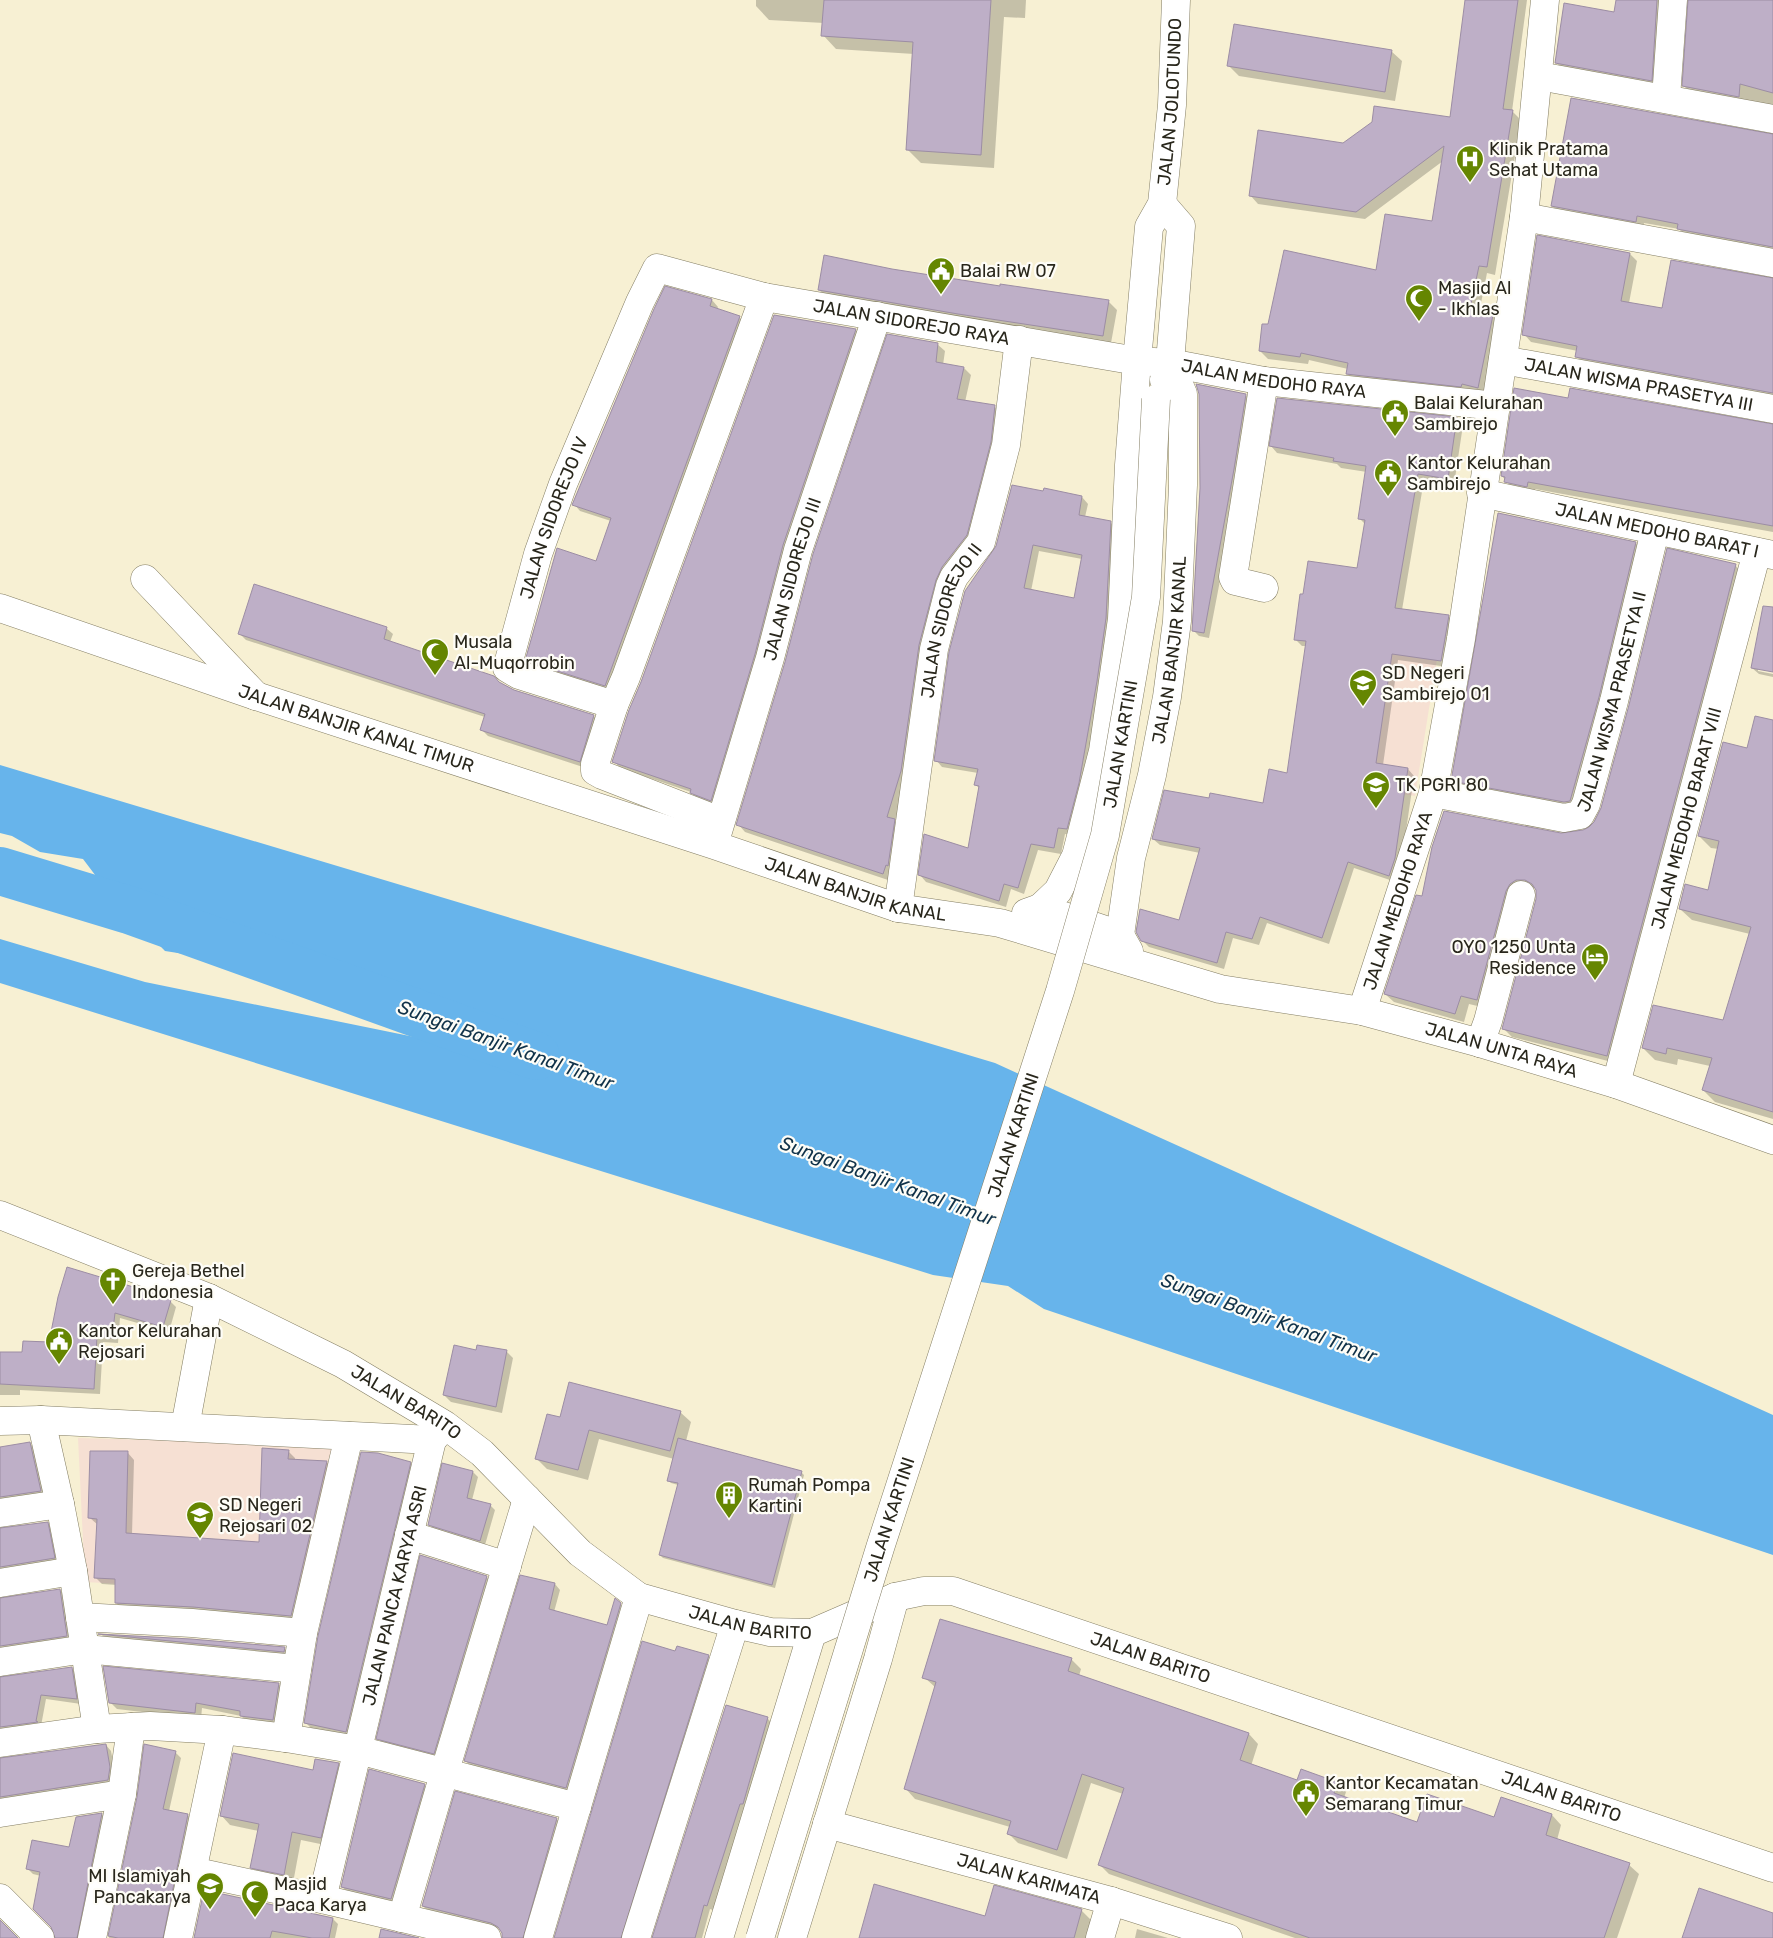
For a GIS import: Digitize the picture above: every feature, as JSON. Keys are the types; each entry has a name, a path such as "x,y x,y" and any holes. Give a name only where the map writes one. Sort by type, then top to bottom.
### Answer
{"street":[{"name":"JALAN JOLOTUNDO","path":"1137,361 1149,227 1162,204 1172,105 1176,0"},
{"name":"JALAN MEDOHO RAYA","path":"1362,1011 1434,793 1461,639 1524,217 1545,0"},
{"path":"1666,98 1673,0"},
{"path":"1539,76 1773,119"},
{"name":"JALAN JOLOTUNDO","path":"1162,204 1180,226 1170,363"},
{"path":"1524,217 1773,263"},
{"name":"JALAN SIDOREJO RAYA","path":"657,268 764,297 1137,361 1170,363"},
{"name":"JALAN SIDOREJO IV","path":"614,705 519,674 507,668 538,554 563,484 640,302 657,268"},
{"path":"717,833 602,775 595,771 595,764 614,705 626,678 764,297"},
{"name":"JALAN SIDOREJO III","path":"717,833 770,658 798,550 877,316"},
{"name":"JALAN SIDOREJO II","path":"898,908 934,649 950,586 954,577 981,542 1006,445 1019,340"},
{"name":"JALAN WISMA PRASETYA III","path":"1503,360 1773,409"},
{"path":"1137,361 1156,399"},
{"name":"JALAN BANJIR KANAL","path":"1000,922 1040,908 1058,892 1076,856 1103,751 1122,619 1129,465 1137,361"},
{"name":"JALAN MEDOHO RAYA","path":"1170,363 1264,381 1496,406"},
{"path":"1156,399 1170,363"},
{"name":"JALAN BANJIR KANAL","path":"1120,935 1131,858 1152,775 1167,697 1177,621 1183,485 1183,394 1170,363"},
{"path":"1264,381 1233,577 1236,581 1264,588"},
{"name":"JALAN KARTINI","path":"760,1938 880,1548 1060,991 1105,835 1146,597 1156,399"},
{"name":"JALAN MEDOHO BARAT I","path":"1482,493 1765,554"},
{"name":"JALAN WISMA PRASETYA II","path":"1434,793 1564,818 1580,815 1586,804 1614,701 1655,531"},
{"name":"JALAN MEDOHO BARAT VIII","path":"1616,1084 1765,554"},
{"path":"145,579 256,696"},
{"name":"JALAN BANJIR KANAL TIMUR","path":"0,608 256,696 717,833"},
{"name":"JALAN BANJIR KANAL","path":"717,833 898,908 1000,922 1136,965 1220,989"},
{"path":"1480,1043 1488,1022 1521,895"},
{"path":"1040,908 1120,935 1136,965"},
{"name":"JALAN UNTA RAYA","path":"1220,989 1362,1011 1480,1043 1616,1084 1773,1140"},
{"name":"JALAN BARITO","path":"0,1215 209,1298 344,1364 439,1433 482,1453 580,1553 639,1597 770,1632 812,1632 895,1597 924,1591 953,1591 1773,1868"},
{"path":"185,1427 209,1298"},
{"path":"41,1420 73,1571 97,1729"},
{"path":"0,1422 41,1420 349,1436 439,1433"},
{"name":"JALAN PANCA KARYA ASRI","path":"322,1899 409,1535 439,1433"},
{"path":"286,1738 303,1633 349,1436"},
{"path":"402,1918 527,1499"},
{"path":"0,1513 60,1504"},
{"path":"409,1535 507,1566"},
{"path":"0,1583 73,1571"},
{"path":"538,1938 639,1597"},
{"name":"JALAN KARTINI","path":"792,1938 878,1659 895,1597"},
{"path":"80,1617 192,1623 303,1633"},
{"path":"636,1938 735,1624"},
{"path":"719,1938 812,1632"},
{"path":"0,1662 85,1649 297,1669"},
{"path":"0,1743 97,1729 131,1727 222,1730 358,1750 444,1774 577,1807"},
{"path":"92,1938 122,1794 131,1727"},
{"path":"178,1938 222,1730"},
{"path":"0,1813 122,1794"},
{"name":"JALAN KARIMATA","path":"827,1824 1111,1901 1228,1938"},
{"path":"192,1872 322,1899 487,1938"},
{"path":"0,1898 40,1938"},
{"path":"1100,1938 1111,1901"}],"shaded area":[{"name":"SD Negeri Sambirejo 01","path":"1300,594 1444,615 1415,796 1334,783 1306,642 1294,639"},
{"name":"SD Negeri Rejosari 02","path":"78,1438 334,1445 302,1594 85,1582"}],"water":[{"path":"0,765 995,1063 1773,1415 1773,1555 1044,1309 1008,1286 933,1275 0,983 0,939 145,982 488,1052 466,1021 400,1016 357,1001 318,966 294,959 210,958 165,951 111,896 83,859 40,852 12,836 0,833"}],"building":[{"path":"824,0 991,0 981,155 906,150 913,42 821,36"},
{"path":"1465,0 1518,0 1503,109 1513,110 1487,267 1479,266 1471,304 1494,310 1478,388 1462,384 1461,387 1346,374 1348,363 1301,353 1300,357 1259,351 1262,324 1268,324 1284,250 1376,270 1385,214 1432,221 1444,146 1356,212 1249,196 1258,130 1343,143 1372,122 1374,106 1450,117"},
{"path":"1616,0 1657,0 1652,81 1555,63 1564,3 1614,12"},
{"path":"1688,0 1773,0 1773,93 1740,84 1739,97 1682,86"},
{"path":"1234,24 1392,50 1385,92 1227,66"},
{"path":"1571,98 1773,134 1773,247 1677,229 1678,224 1637,216 1636,222 1551,206"},
{"path":"1537,235 1630,253 1621,301 1662,308 1671,260 1773,278 1773,393 1575,357 1577,346 1522,335"},
{"path":"824,255 892,269 1000,286 1000,284 1109,300 1103,336 818,290"},
{"path":"665,286 712,299 710,306 740,316 605,686 525,661 557,548 596,561 611,518 572,505"},
{"path":"774,315 856,329 783,545 755,654 711,801 690,793 691,789 612,762 629,710 641,682"},
{"path":"887,334 938,343 936,362 964,367 957,399 995,405 991,442 967,535 942,567 936,580 919,645 901,771 887,817 895,819 888,866 886,865 883,874 736,825 785,662 813,554"},
{"path":"1196,384 1246,394 1204,633 1192,631 1200,488 1199,394"},
{"path":"1514,388 1568,398 1570,388 1773,424 1773,526 1528,482 1527,487 1504,482 1505,477 1501,476"},
{"path":"1277,398 1457,417 1448,479 1418,474 1395,608 1449,615 1441,661 1392,654 1376,763 1408,768 1395,858 1389,876 1348,862 1322,938 1260,917 1252,939 1226,932 1217,963 1141,941 1136,932 1140,909 1179,920 1200,848 1152,839 1164,790 1209,798 1210,793 1263,803 1269,769 1287,773 1306,641 1294,640 1300,594 1303,594 1308,561 1357,568 1365,520 1358,519 1366,466 1333,461 1334,458 1269,446"},
{"path":"1012,485 1043,491 1044,488 1082,496 1079,515 1111,521 1106,618 1097,681 1079,783 1067,829 1058,828 1054,848 1031,844 1018,888 1004,884 999,901 918,875 924,834 968,848 979,786 974,785 978,769 934,761 949,652 965,591 996,546","holes":["1033,545 1082,555 1074,598 1024,588"]},
{"path":"1498,513 1636,542 1599,697 1570,801 1564,802 1451,781"},
{"path":"1667,548 1736,564 1607,1056 1502,1029 1536,899 1536,890 1532,884 1525,880 1516,880 1510,884 1506,891 1477,1000 1461,996 1455,1014 1384,994 1416,895 1422,896 1432,847 1444,811 1561,833 1583,830 1594,822 1601,808 1629,705"},
{"path":"254,584 387,627 384,639 494,676 499,682 514,690 594,715 580,762 480,730 485,714 238,634"},
{"path":"1763,606 1773,607 1773,672 1751,668"},
{"path":"1755,716 1773,720 1773,1112 1702,1090 1712,1058 1667,1048 1666,1054 1642,1048 1653,1005 1723,1020 1751,927 1679,909 1685,884 1708,890 1719,841 1698,836 1723,742 1747,748"},
{"path":"67,1267 171,1300 163,1327 115,1313 112,1338 97,1336 94,1389 0,1384 0,1352 22,1352 23,1341 49,1342 58,1297"},
{"path":"454,1345 476,1350 477,1345 507,1350 496,1407 443,1395"},
{"path":"569,1382 681,1411 670,1451 589,1430 578,1470 535,1459 547,1414 560,1417"},
{"name":"Rumah Pompa Kartini","path":"678,1438 802,1471 772,1585 659,1555 678,1483 667,1481"},
{"path":"30,1442 41,1491 0,1497 0,1447"},
{"path":"262,1448 289,1450 288,1459 327,1461 291,1616 193,1607 115,1603 115,1579 94,1578 97,1519 88,1518 90,1451 128,1451 126,1533 259,1542"},
{"path":"361,1452 378,1453 411,1462 346,1732 304,1723 318,1636"},
{"path":"442,1463 473,1471 467,1498 491,1504 480,1541 428,1525"},
{"path":"48,1522 55,1558 0,1567 0,1528"},
{"path":"420,1555 487,1576 434,1754 376,1739"},
{"path":"520,1575 555,1583 549,1609 607,1625 615,1598 621,1603 566,1788 464,1761"},
{"path":"60,1589 67,1636 0,1646 0,1598"},
{"path":"940,1619 1072,1658 1068,1671 1249,1733 1240,1760 1297,1780 1301,1769 1337,1782 1334,1793 1417,1822 1427,1794 1494,1817 1501,1797 1552,1814 1546,1835 1630,1863 1604,1938 1310,1938 1098,1865 1124,1788 1082,1774 1057,1850 1007,1834 1011,1821 904,1789 936,1682 922,1678"},
{"path":"98,1634 191,1639 285,1647 284,1652"},
{"path":"642,1641 675,1651 677,1646 709,1655 621,1938 554,1938"},
{"path":"103,1666 279,1683 273,1720 240,1716 240,1711 196,1703 195,1713 109,1703"},
{"path":"72,1667 77,1699 41,1695 36,1721 38,1722 0,1727 0,1677"},
{"path":"726,1705 768,1717 743,1804 740,1804 707,1906 704,1905 695,1938 652,1938"},
{"path":"106,1744 110,1767 108,1780 0,1797 0,1758"},
{"path":"144,1744 176,1751 163,1809 188,1814 163,1938 118,1938 108,1936 137,1797"},
{"path":"233,1753 313,1770 315,1759 339,1763 321,1838 292,1832 284,1875 250,1868 259,1824 220,1816"},
{"path":"369,1769 425,1784 391,1899 341,1887"},
{"path":"455,1791 557,1818 523,1938 502,1938 502,1933 498,1927 491,1923 422,1906"},
{"path":"102,1813 77,1938 55,1938 51,1927 33,1909 40,1872 26,1869 32,1840 69,1847 76,1817"},
{"path":"874,1884 985,1916 994,1885 1082,1909 1074,1938 859,1938"},
{"path":"1699,1888 1773,1913 1773,1938 1682,1938"},
{"path":"204,1890 333,1918 329,1938 312,1938 272,1931 270,1938 194,1938"},
{"path":"0,1920 18,1938 0,1938"},
{"path":"381,1929 398,1933 419,1938 379,1938"}],"waterway":[{"name":"Sungai Banjir Kanal Timur","path":"0,871 129,910 536,1056"}],"place":[{"name":"Klinik Pratama Sehat Utama","path":"1470,183"},
{"name":"Balai RW 07","path":"941,295"},
{"name":"Masjid Al - Ikhlas","path":"1419,322"},
{"name":"Balai Kelurahan Sambirejo","path":"1395,437"},
{"name":"Kantor Kelurahan Sambirejo","path":"1388,497"},
{"name":"Musala Al-Muqorrobin","path":"435,676"},
{"name":"SD Negeri Sambirejo 01","path":"1363,707"},
{"name":"TK PGRI 80","path":"1376,809"},
{"name":"OYO 1250 Unta Residence","path":"1595,981"},
{"name":"Gereja Bethel Indonesia","path":"113,1305"},
{"name":"Kantor Kelurahan Rejosari","path":"59,1365"},
{"name":"Rumah Pompa Kartini","path":"729,1519"},
{"name":"SD Negeri Rejosari 02","path":"200,1539"},
{"name":"Kantor Kecamatan Semarang Timur","path":"1306,1817"},
{"name":"MI Islamiyah Pancakarya","path":"210,1910"},
{"name":"Masjid Paca Karya","path":"255,1918"}]}
